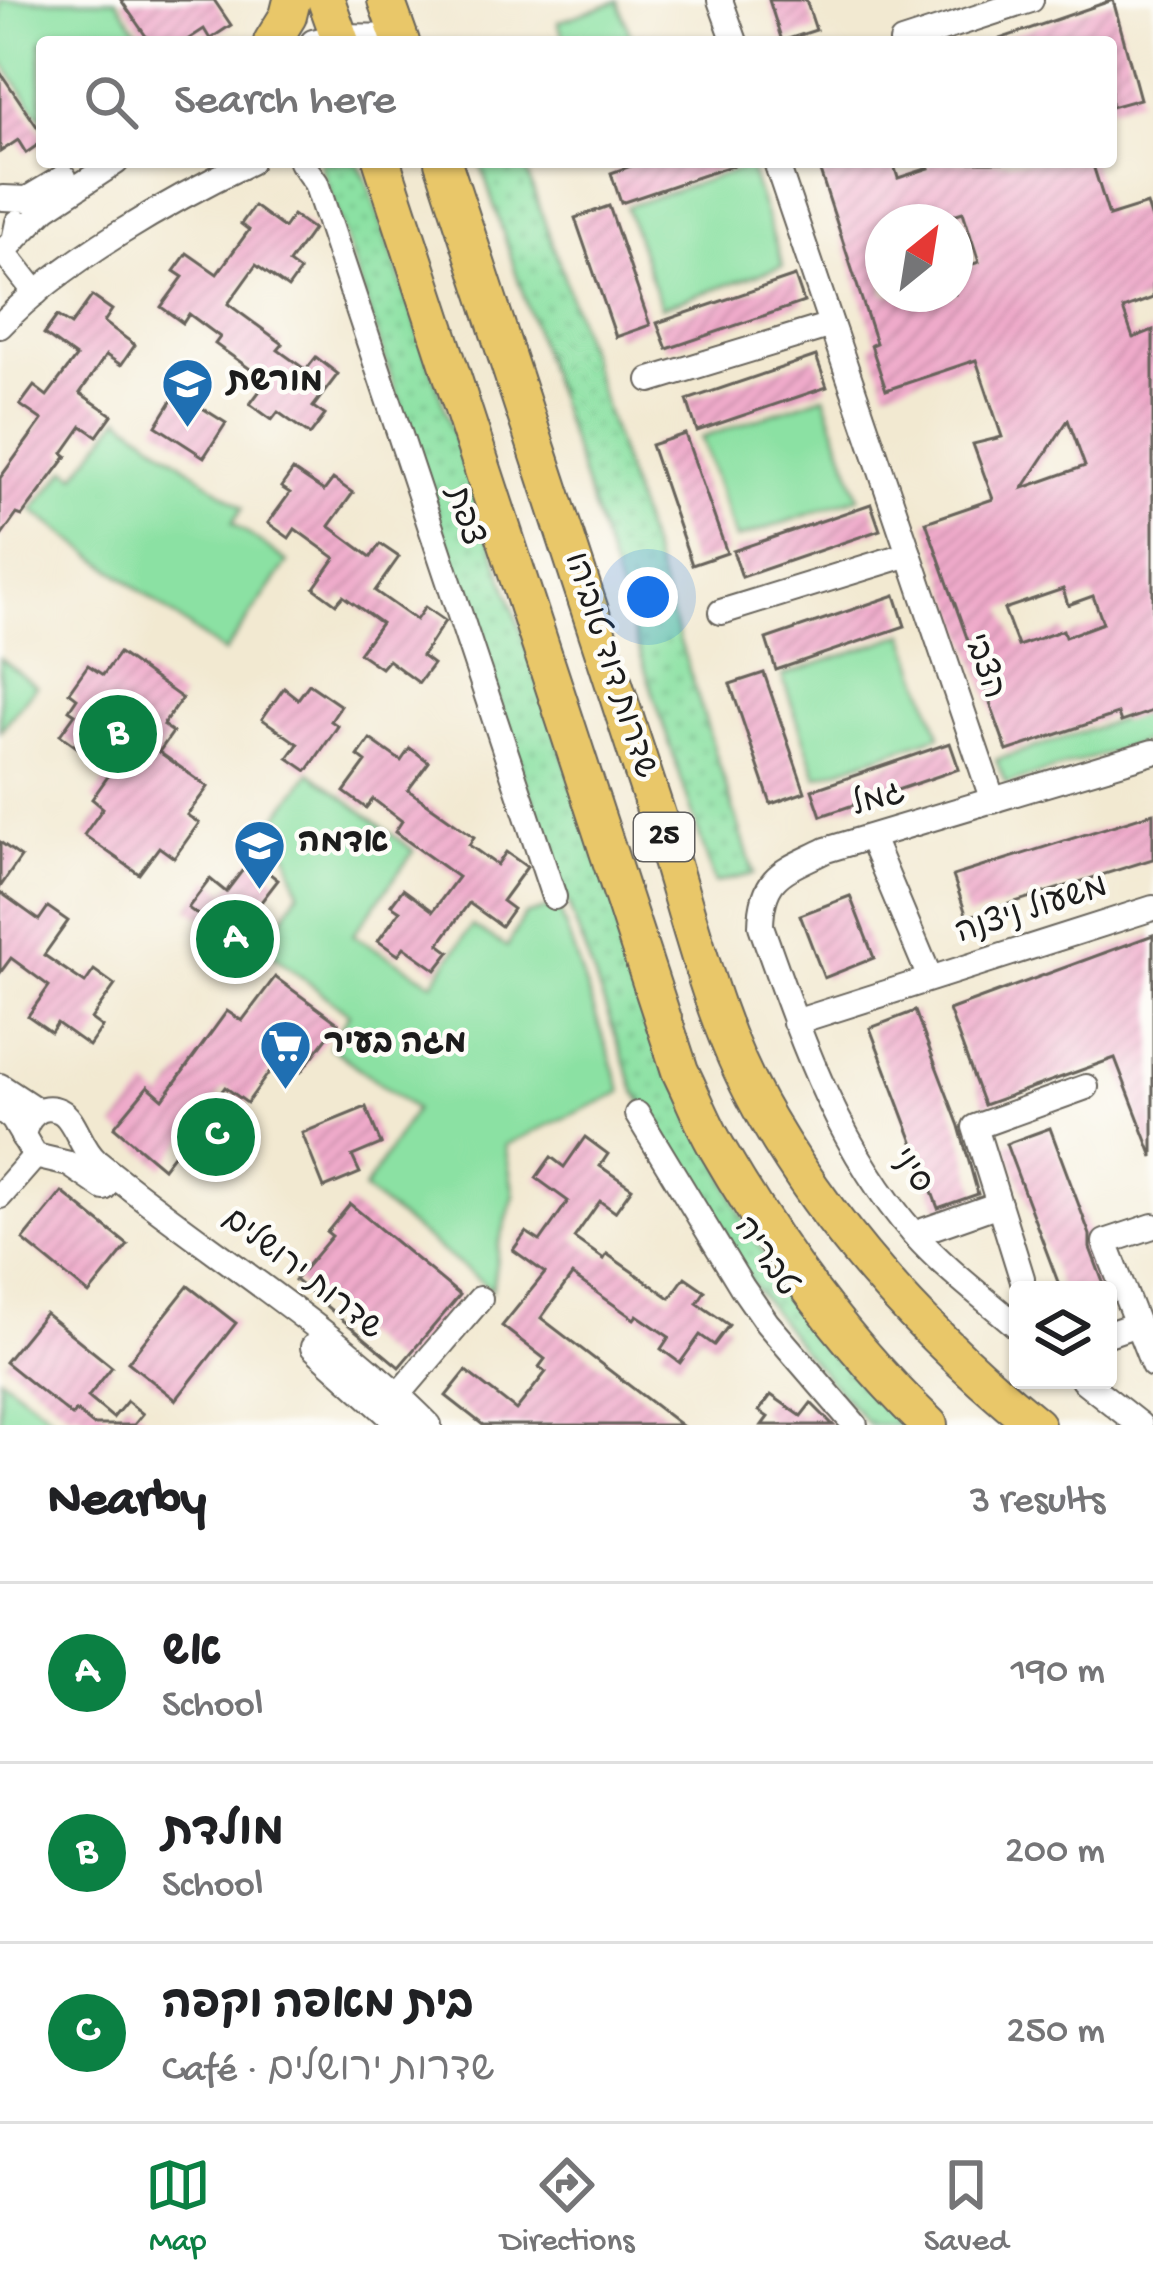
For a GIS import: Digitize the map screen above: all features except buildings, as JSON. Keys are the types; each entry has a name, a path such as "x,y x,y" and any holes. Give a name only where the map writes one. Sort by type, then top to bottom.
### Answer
{"highway":[{"path":"276,36 292,0"},
{"path":"326,0 330,36"},
{"path":"386,0 393,36"},
{"name":"שדרות דוד טוביהו","path":"383,168 680,1070 715,1144 799,1274 843,1336 928,1425"},
{"name":"שדרות דוד טוביהו","path":"444,168 706,975 749,1083 796,1164 891,1292 938,1342 1036,1425"}],"street":[{"path":"720,0 733,36"},
{"path":"920,36 1031,0"},
{"path":"1,198 27,199 76,168"},
{"path":"7,248 46,208 107,168"},
{"path":"0,326 36,293 150,217 239,168"},
{"name":"צפת","path":"305,168 316,183 554,897"},
{"name":"הצבי","path":"778,168 992,801"},
{"path":"1,198 18,218 7,248"},
{"path":"7,248 36,293"},
{"path":"650,380 831,325"},
{"path":"721,612 909,554"},
{"name":"גמל","path":"795,1022 761,926 762,900 780,873 826,850 1153,752"},
{"name":"משעול ניצנה","path":"872,838 930,979"},
{"name":"משעול ניצנה","path":"795,1022 1153,908"},
{"name":"סיני","path":"795,1022 844,1134 879,1189 914,1234 1009,1319"},
{"path":"0,1086 38,1111"},
{"path":"1022,1278 975,1127 1086,1087"},
{"name":"שדרות ירושלים","path":"0,1108 38,1151 80,1171 250,1297 400,1425"},
{"path":"0,1196 38,1151 69,1150 75,1135 65,1114 38,1111 26,1122 38,1151"},
{"name":"טבריה","path":"638,1114 742,1287 854,1425"},
{"name":"שדרות ירושלים","path":"75,1135 93,1160 399,1394 429,1425"},
{"path":"914,1234 999,1204"},
{"path":"1153,1226 1105,1242 1153,1365"},
{"path":"399,1394 480,1299"},
{"path":"1117,1331 1137,1324"},
{"path":"1094,1389 1140,1425"}],"green space":[{"path":"0,0 116,0 141,36 36,36 36,111 0,59"},
{"path":"618,1 631,36 563,36 558,22"},
{"path":"322,168 360,168 367,181 600,862 739,1211 799,1312 860,1382 906,1425 869,1425 800,1347 739,1267 635,1090 536,814"},
{"path":"482,168 525,168 561,268 754,874 715,883"},
{"path":"750,168 783,266 661,307 626,207"},
{"path":"824,396 859,497 736,539 701,438"},
{"path":"120,417 243,508 232,523 288,562 224,653 32,510 67,469 76,476"},
{"path":"905,634 940,735 817,777 782,676"},
{"path":"0,658 36,686 0,731"},
{"path":"1153,709 1153,739 1006,784 996,760"},
{"path":"310,772 414,851 353,935 433,983 472,926 507,947 525,915 558,905 622,1092 505,1145 514,1196 499,1244 492,1290 364,1190 415,1109 330,1047 349,1014 264,948 299,891 276,819"},
{"path":"0,1377 51,1416 44,1425 0,1425"}],"place":[{"name":"מורשת","path":"188,430"},
{"name":"מולדת","path":"118,734"},
{"name":"אדמה","path":"259,891"},
{"name":"אש","path":"235,939"},
{"name":"מגה בעיר","path":"285,1092"},
{"name":"בית מאפה וקפה","path":"216,1137"}]}
